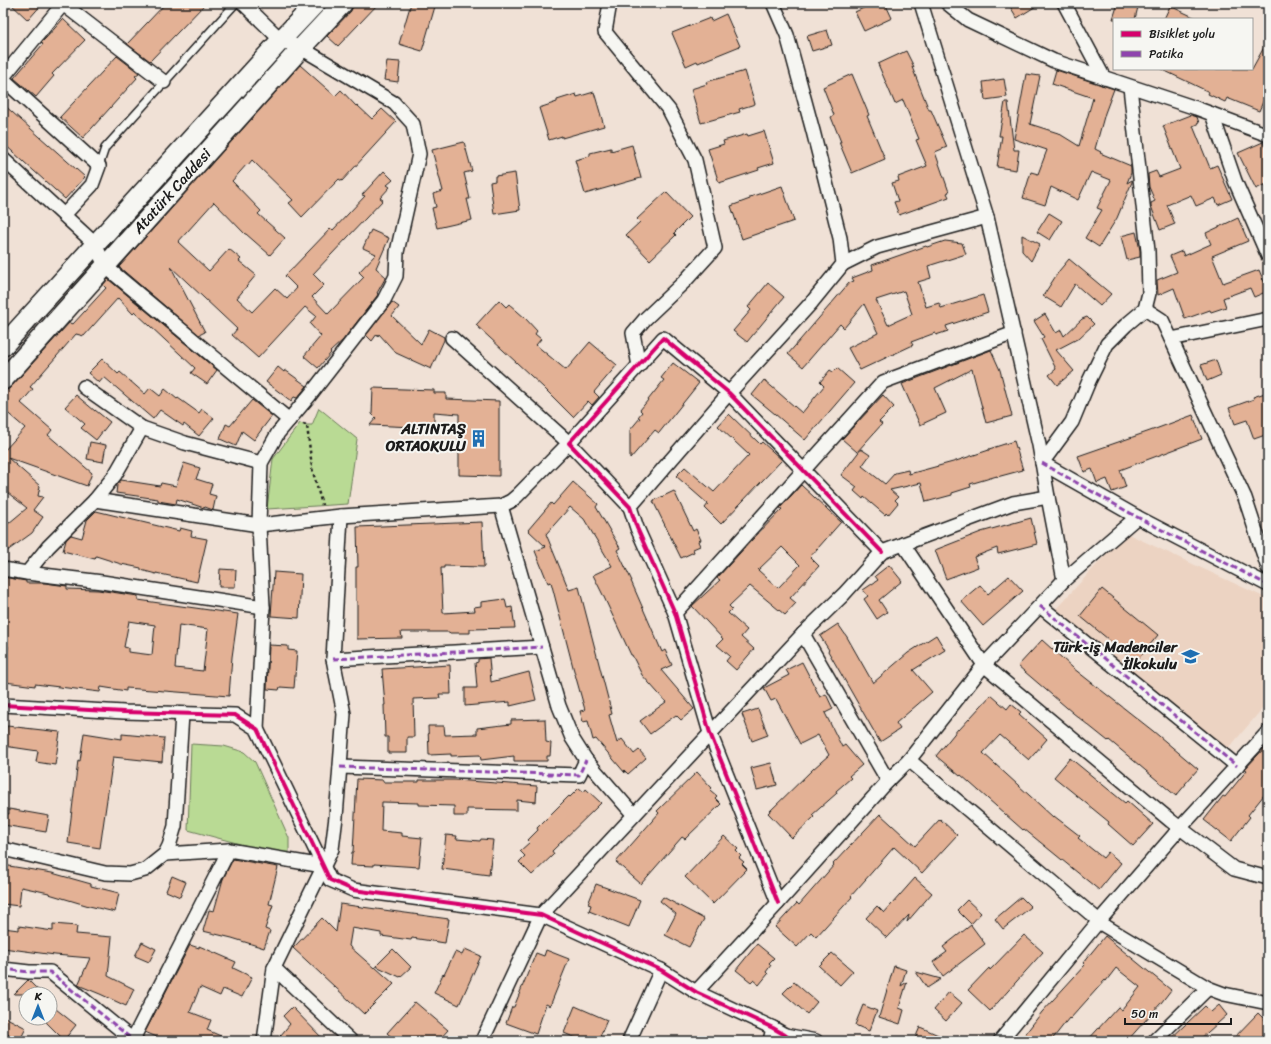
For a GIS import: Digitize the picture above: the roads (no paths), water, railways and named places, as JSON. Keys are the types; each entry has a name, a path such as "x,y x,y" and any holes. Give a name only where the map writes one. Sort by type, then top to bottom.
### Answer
{"main road":[{"path":"3,346 316,3"},
{"name":"Atatürk Caddesi","path":"3,380 300,48 343,3"}],"street":[{"path":"243,3 281,40 300,48 394,103 414,124 419,154 397,252 396,276 384,300 278,433 261,463 259,525 263,607 257,729 330,880 353,890 541,915 661,970 696,992 780,1036 816,1041"},
{"path":"610,3 605,32 669,110 695,160 715,248 684,282 645,319 634,333 639,366"},
{"path":"773,3 787,35 813,131 840,238 843,264"},
{"path":"921,3 986,216 1039,445 1064,580"},
{"path":"947,3 968,20 1054,61 1212,114 1268,135"},
{"path":"1064,3 1104,78"},
{"path":"64,215 92,185 100,166 3,78 63,4 164,82"},
{"path":"1042,463 1072,422 1089,381 1107,344 1145,309 1149,293 1148,252 1130,87"},
{"path":"1212,114 1235,181 1268,256"},
{"path":"3,159 95,244 106,266 289,420"},
{"path":"630,506 729,393 812,302 843,264 876,247 986,216"},
{"path":"1145,309 1162,320 1244,498 1268,568"},
{"path":"1171,339 1268,319"},
{"path":"675,613 883,382 1014,333"},
{"path":"452,338 570,444 630,506 637,528 675,613 710,734 778,904"},
{"path":"95,500 259,525 341,516 501,506 511,501 570,444 663,338 729,393 882,552"},
{"path":"84,387 142,428 185,444 261,463"},
{"path":"27,573 48,547 95,500 115,475 142,428"},
{"path":"1042,463 1136,517 1268,585"},
{"path":"482,1041 541,915 803,634 844,594 882,552 1013,504 1048,497"},
{"path":"501,506 559,706 572,738 586,760 634,815"},
{"path":"264,1041 274,968 332,849 344,714 333,659 341,516"},
{"path":"696,992 778,904 888,781 909,760 984,665 1064,580 1136,517"},
{"path":"903,544 984,665 1180,828 1234,869 1268,878"},
{"path":"3,568 27,573 110,583 263,607"},
{"path":"1040,606 1237,766"},
{"path":"803,634 888,781"},
{"path":"333,659 542,647"},
{"path":"3,705 124,712 235,715 257,729"},
{"path":"3,849 105,872 130,874 145,870 165,854 175,826 182,714"},
{"path":"1000,1041 1099,921 1180,828 1268,732"},
{"path":"340,767 579,774 586,760"},
{"path":"909,760 1105,926 1208,988 1224,994 1268,1003"},
{"path":"165,854 229,850 323,866"},
{"path":"3,969 29,972 50,972 134,1041 229,850"},
{"path":"274,968 350,1041"},
{"path":"629,1041 661,970"},
{"path":"1154,1041 1208,988"}],"lane":[{"path":"100,166 106,148 236,3"}],"place":[{"name":"ALTINTAŞ ORTAOKULU","path":"479,438"},
{"name":"Türk-iş Madenciler İlkokulu","path":"1190,656"}]}
